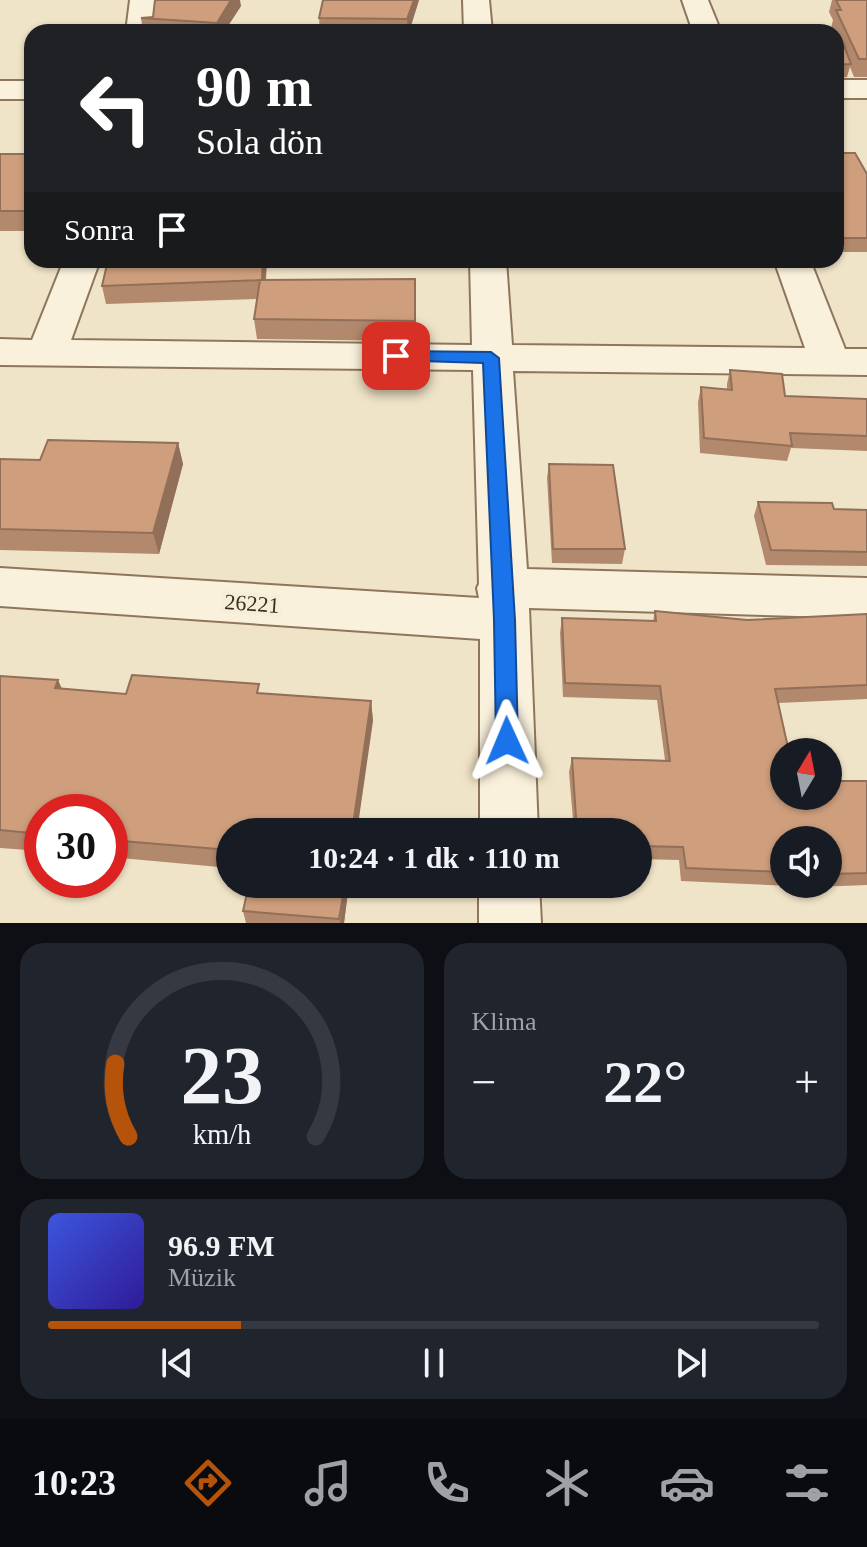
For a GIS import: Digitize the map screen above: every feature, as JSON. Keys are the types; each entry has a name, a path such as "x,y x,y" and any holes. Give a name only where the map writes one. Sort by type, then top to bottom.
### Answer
{"street":[{"path":"141,24 143,0"},
{"path":"476,0 478,24"},
{"path":"695,0 704,24"},
{"path":"844,89 867,89"},
{"path":"0,90 24,90"},
{"path":"47,352 79,268"},
{"path":"488,268 509,818"},
{"path":"0,352 849,361 797,268"},
{"name":"26221","path":"0,587 503,604 867,598"},
{"path":"509,898 510,923"}],"building":[{"path":"155,0 231,0 217,23 141,18 153,17"},
{"path":"323,0 414,0 407,19 319,18"},
{"path":"836,0 867,0 867,59 859,59 836,10 841,10"},
{"path":"844,46 851,64 844,64"},
{"path":"844,153 855,153 867,174 867,238 844,238"},
{"path":"0,154 24,154 24,211 0,211"},
{"path":"106,268 263,268 262,280 102,286"},
{"path":"415,279 415,321 254,319 260,280"},
{"path":"730,370 782,374 785,396 867,399 867,436 790,433 792,446 704,438 701,387 732,390"},
{"path":"48,440 178,443 153,533 0,529 0,459 40,460"},
{"path":"549,464 613,465 625,549 553,549"},
{"path":"758,502 832,503 834,509 867,510 867,552 771,550"},
{"path":"655,611 747,620 867,614 867,685 775,689 786,738 770,738 770,810 842,810 842,781 867,781 867,873 842,874 842,826 770,826 770,871 686,868 683,847 652,846 652,818 576,818 572,758 670,761 660,686 565,683 562,618 656,621"},
{"path":"132,675 259,684 257,693 371,701 354,818 216,818 216,849 128,842 128,794 24,794 24,832 0,830 0,676 58,680 55,688 126,694"},
{"path":"246,898 343,898 339,919 243,911"}],"route":[{"path":"396,356 491,358 505,620 507,741"}]}
